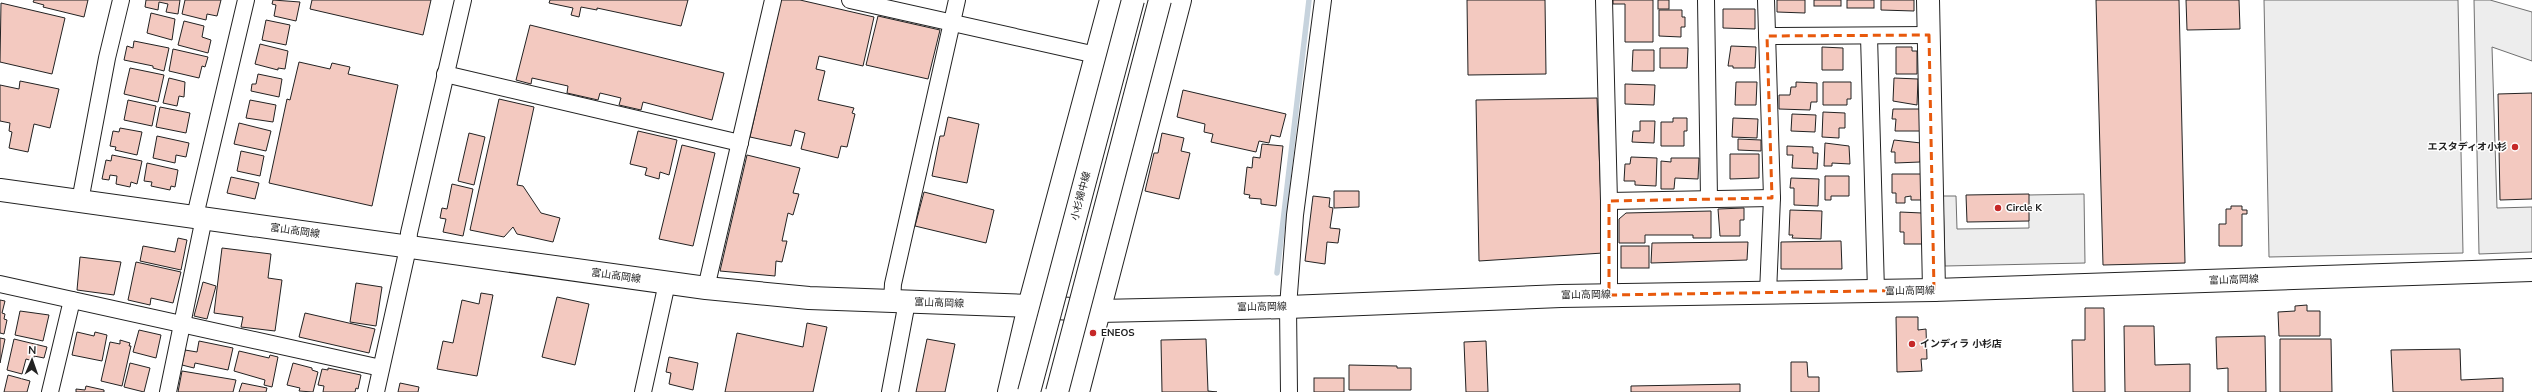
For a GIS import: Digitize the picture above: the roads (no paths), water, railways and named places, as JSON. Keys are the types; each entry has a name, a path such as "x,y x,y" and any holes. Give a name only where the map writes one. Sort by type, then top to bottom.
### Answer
{"main road":[{"path":"1009,392 1029,306 1111,0"},
{"name":"小杉婦中線","path":"1029,392 1133,0"},
{"path":"1057,392 1160,0"},
{"path":"1078,392 1180,0"},
{"path":"1928,0 1934,290"},
{"name":"富山高岡線","path":"0,190 200,217 408,248 706,288 809,298 1029,306 1100,311 1288,307 1609,295 1934,290 2532,270"}],"street":[{"path":"80,201 107,58 121,0"},
{"path":"168,392 182,324 200,217 246,0"},
{"path":"376,392 408,248 409,233 463,0"},
{"path":"706,288 773,0"},
{"path":"850,0 1096,55"},
{"path":"890,392 899,301 893,284 956,0"},
{"path":"1290,392 1288,307 1295,216 1323,0"},
{"path":"1604,0 1610,201 1609,295"},
{"path":"1706,0 1709,198"},
{"path":"1766,0 1772,198 1768,293"},
{"path":"1767,36 1929,36"},
{"path":"1869,36 1876,291"},
{"path":"445,74 740,143"},
{"path":"1610,201 1772,198"},
{"path":"643,392 667,283"},
{"path":"0,284 381,368"},
{"path":"50,392 72,300"}],"waterway":[{"path":"1277,273 1309,0"}],"place":[{"name":"エスタディオ小杉","path":"2515,147"},
{"name":"Circle K","path":"1998,208"},
{"name":"ENEOS","path":"1093,333"},
{"name":"インディラ 小杉店","path":"1912,344"}]}
